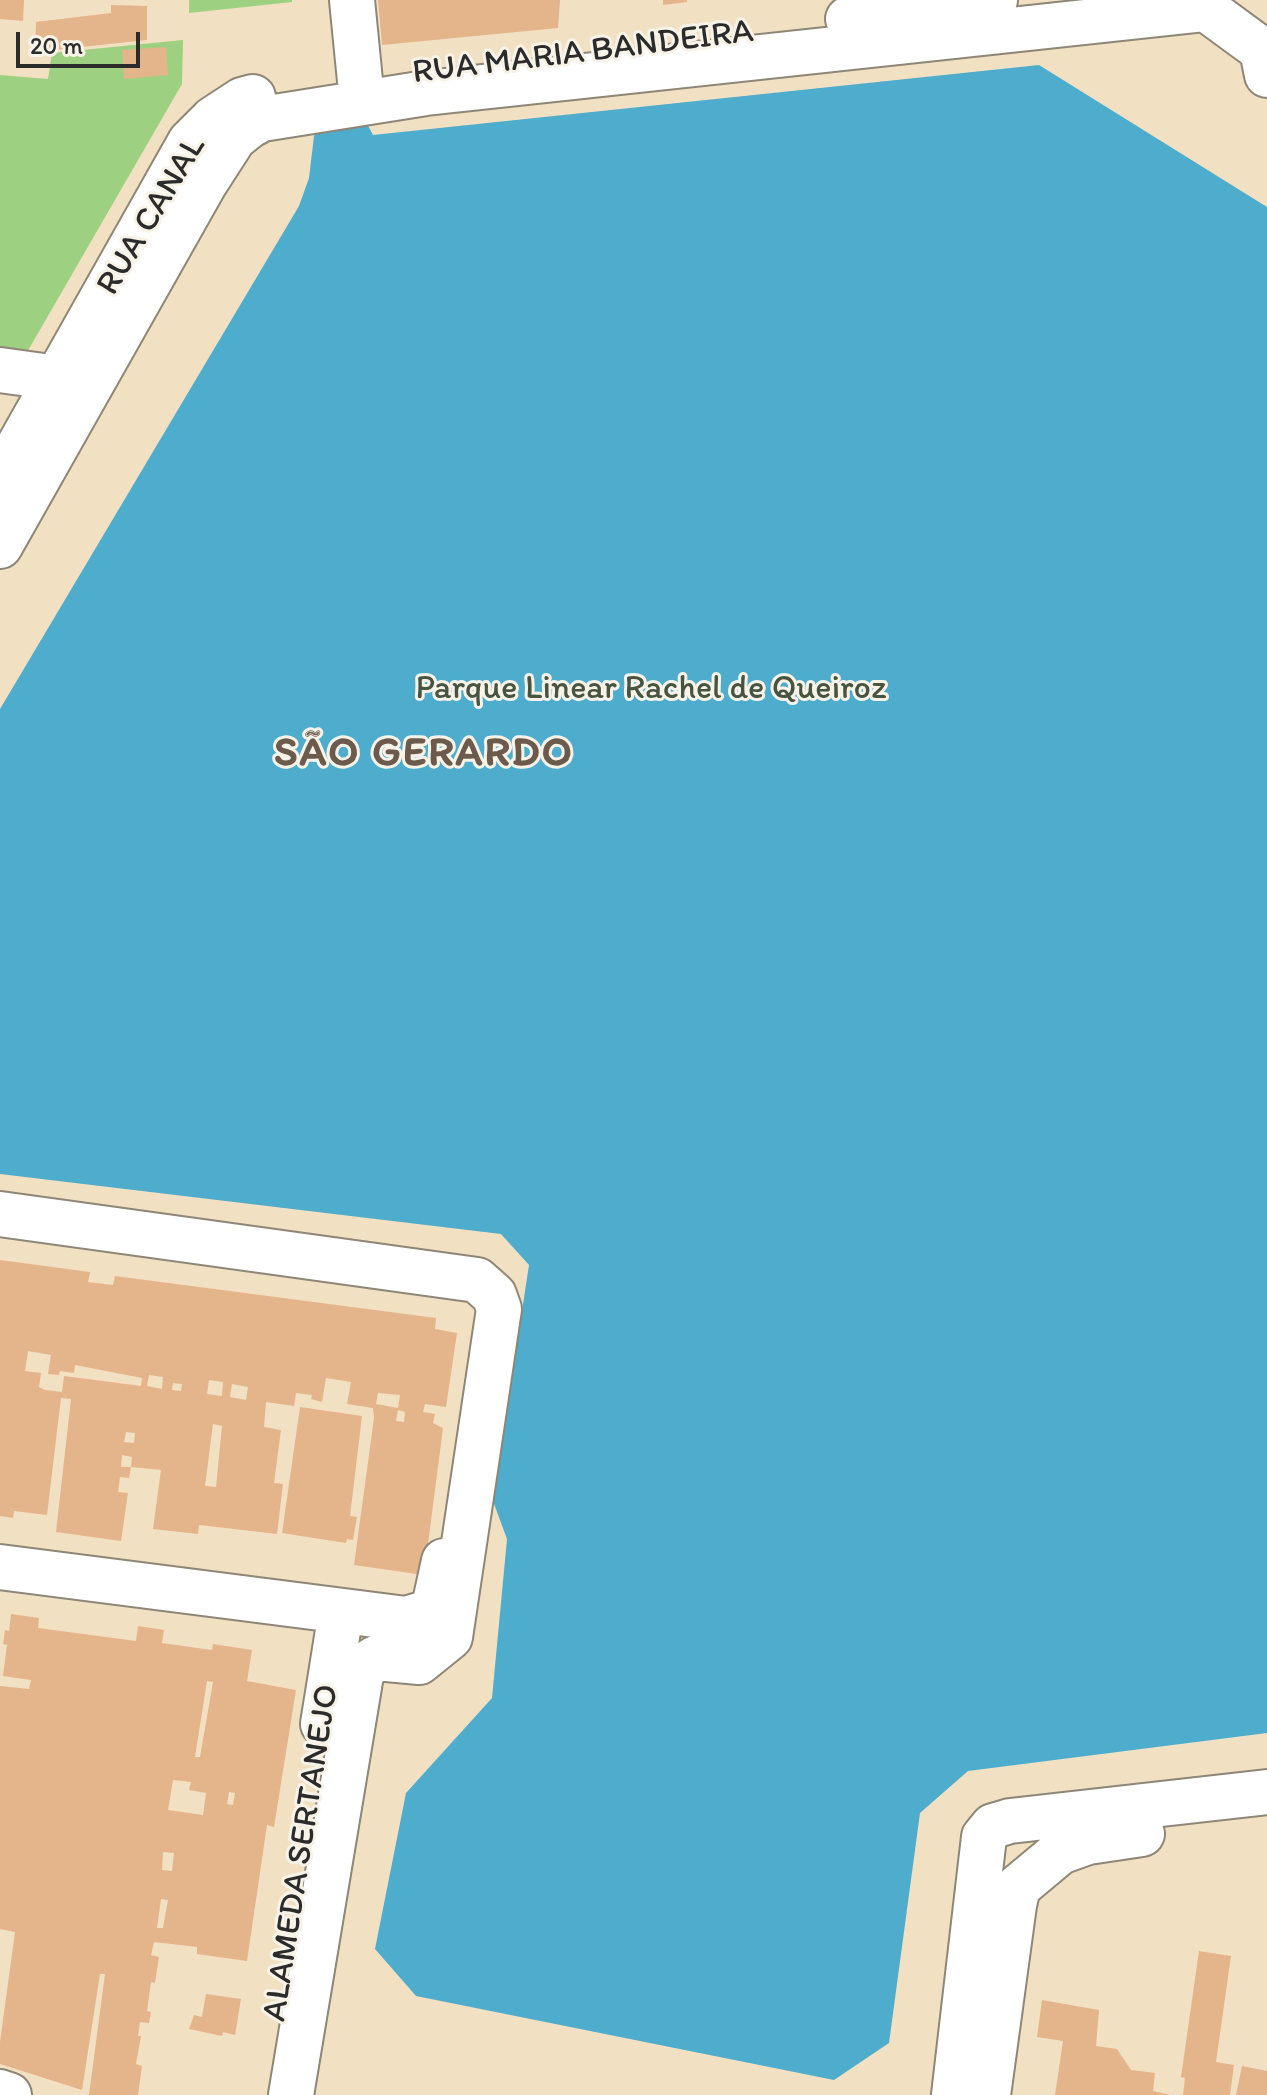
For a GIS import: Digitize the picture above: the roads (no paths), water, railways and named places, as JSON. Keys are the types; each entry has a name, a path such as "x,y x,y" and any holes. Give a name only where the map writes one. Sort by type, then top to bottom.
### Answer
{"street":[{"path":"352,0 360,81"},
{"name":"RUA MARIA BANDEIRA","path":"360,81 995,0"},
{"path":"0,546 205,183 234,138 262,119 426,93 1206,9 1262,50 1267,75"},
{"name":"RUA CANAL","path":"0,479 190,142 213,119 242,100 283,86 360,81"},
{"path":"0,370 58,378"},
{"path":"0,1214 477,1280 494,1295 499,1309 450,1637 419,1662 376,1658 368,1663 361,1675 291,2095"},
{"path":"0,1236 425,1292 457,1300 468,1307 475,1315 478,1335 442,1574 434,1607 429,1612 406,1619 0,1567"},
{"name":"ALAMEDA SERTANEJO","path":"262,2095 341,1612"},
{"path":"954,2095 984,1837 993,1826 1010,1821 1267,1792"},
{"path":"988,2095 1018,1887 1060,1852 1115,1836 1267,1822"},
{"path":"0,2092 9,2095"}],"water":[{"name":"Parque Linear Rachel de Queiroz","path":"1039,65 1267,207 1267,1733 968,1771 920,1813 889,2043 834,2080 416,1996 375,1949 406,1793 492,1698 507,1539 493,1501 529,1265 501,1234 0,1174 0,709 299,206 309,178 314,136 323,121 364,118 373,135"}],"district":[{"name":"SÃO GERARDO","path":"424,754"}]}
